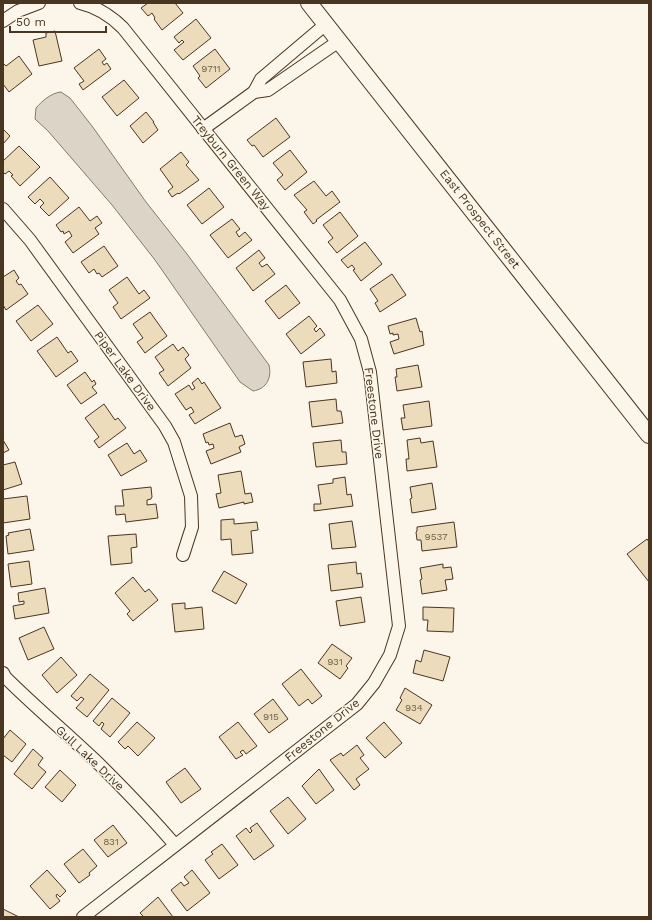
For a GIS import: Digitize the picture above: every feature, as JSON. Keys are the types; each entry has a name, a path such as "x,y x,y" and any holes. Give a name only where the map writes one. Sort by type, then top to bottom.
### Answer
{"street":[{"path":"3,21 18,11 39,3"},
{"name":"Treyburn Green Way","path":"82,3 103,12 123,28 340,300 361,339"},
{"name":"East Prospect Street","path":"309,3 649,435"},
{"path":"203,129 254,92 261,78 326,24"},
{"path":"254,92 268,90 339,41"},
{"name":"Piper Lake Drive","path":"3,210 30,240 165,426 174,442 191,496 192,527 183,555"},
{"name":"Freestone Drive","path":"83,917 356,704 374,683 390,655 399,626 370,372 361,339"},
{"name":"Gull Lake Drive","path":"3,673 5,678 32,705 101,766 142,807 175,845"}],"shaded area":[{"path":"61,92 70,98 92,126 146,202 187,254 269,365 269,378 262,388 253,391 240,382 155,260 112,205 48,131 35,119 36,108 38,105 50,96"}],"building":[{"path":"148,3 175,3 183,13 162,30 154,19 155,18 152,13 148,16 141,8"},
{"path":"196,19 211,38 183,60 174,50 184,42 182,40 179,43 174,37"},
{"path":"55,31 62,61 39,66 33,40 46,37 46,33"},
{"path":"99,49 106,59 102,62 104,65 107,63 111,69 83,90 79,84 84,81 74,68"},
{"path":"215,49 230,69 206,88 198,78 200,76 193,66"},
{"path":"19,56 32,74 9,92 3,84 3,63 6,66"},
{"path":"124,80 139,98 117,116 102,97"},
{"path":"146,112 158,130 143,143 130,126"},
{"path":"276,118 290,137 263,157 254,145 252,146 247,140"},
{"path":"3,129 10,136 3,144"},
{"path":"19,146 40,167 20,186 11,176 13,175 9,171 5,174 3,172 3,161"},
{"path":"290,150 307,172 285,190 277,180 283,175 273,163"},
{"path":"181,152 189,162 186,165 199,180 172,197 168,191 173,187 160,169"},
{"path":"50,177 69,198 49,216 40,207 44,203 40,199 35,204 28,197"},
{"path":"314,181 326,196 332,191 340,202 316,220 317,221 313,224 304,212 307,210 294,195"},
{"path":"209,188 224,207 202,224 187,205"},
{"path":"79,207 90,221 97,216 102,223 95,228 99,234 73,253 65,242 72,236 69,231 64,234 63,231 61,232 56,225"},
{"path":"340,212 358,236 337,253 328,242 333,238 323,225"},
{"path":"232,219 240,229 236,232 239,237 245,232 252,240 228,258 210,235"},
{"path":"365,242 382,264 361,281 353,270 355,269 352,265 348,268 341,260"},
{"path":"104,246 118,266 102,277 99,273 97,274 94,269 89,273 81,262"},
{"path":"259,250 265,258 259,263 262,267 267,264 275,274 253,291 236,268"},
{"path":"14,270 19,278 16,281 19,285 21,284 28,294 6,310 3,305 3,277"},
{"path":"392,274 406,295 380,312 375,303 378,301 370,289"},
{"path":"127,277 139,294 144,290 150,298 121,319 113,307 118,303 109,290"},
{"path":"286,285 300,303 279,319 265,301"},
{"path":"38,305 53,324 31,341 16,321"},
{"path":"150,312 167,336 145,353 137,342 143,338 133,324"},
{"path":"309,316 317,326 314,329 316,332 320,328 325,335 301,354 286,334"},
{"path":"416,318 420,332 422,331 424,345 394,354 390,342 399,339 398,334 390,334 388,326"},
{"path":"57,337 68,353 71,351 78,361 56,377 37,351"},
{"path":"173,344 178,351 183,347 189,355 185,359 191,368 168,386 159,373 164,370 155,357"},
{"path":"331,359 332,372 336,371 337,383 306,387 303,362"},
{"path":"418,365 422,387 397,391 395,377 397,377 396,369"},
{"path":"85,372 92,382 94,380 96,384 92,387 97,393 81,404 67,385"},
{"path":"198,378 202,384 204,382 221,408 195,424 189,415 194,412 191,407 186,410 175,394 189,385 192,390 195,388 192,383"},
{"path":"336,399 337,411 341,411 343,423 312,427 309,402"},
{"path":"429,401 432,426 403,430 401,418 405,418 403,405"},
{"path":"104,404 115,420 118,418 126,428 99,448 94,441 99,437 85,418"},
{"path":"230,423 235,437 242,435 245,444 239,447 241,452 211,464 206,451 214,448 213,444 209,445 208,442 206,443 203,434"},
{"path":"420,438 421,443 433,441 437,467 407,471 406,459 409,459 407,440"},
{"path":"3,440 9,450 3,453"},
{"path":"341,440 342,452 346,452 347,464 316,467 313,443"},
{"path":"127,443 134,454 140,450 147,461 121,476 108,455"},
{"path":"15,462 22,484 3,490 3,465"},
{"path":"241,471 245,494 251,493 253,502 244,504 244,502 219,508 216,494 221,493 218,475"},
{"path":"345,477 347,495 351,494 353,506 314,511 314,504 321,504 318,485 333,483 333,479"},
{"path":"432,483 436,509 412,513 410,487"},
{"path":"151,487 152,497 151,499 147,500 147,505 156,504 158,518 126,522 125,514 116,515 115,506 124,506 122,490"},
{"path":"27,496 30,519 3,523 3,499"},
{"path":"234,519 234,524 257,522 258,530 251,531 253,553 232,555 231,539 221,540 221,520"},
{"path":"352,521 356,547 332,549 329,524"},
{"path":"454,522 457,547 422,551 421,540 417,540 417,527"},
{"path":"30,529 34,550 8,554 6,536 9,535 8,533"},
{"path":"136,534 137,547 131,548 132,563 111,565 108,536"},
{"path":"647,539 649,542 649,582 627,554"},
{"path":"29,561 32,584 11,587 8,564"},
{"path":"356,562 357,574 361,573 363,587 331,591 328,565"},
{"path":"443,564 443,568 451,567 453,579 445,580 447,590 422,594 420,568"},
{"path":"224,571 247,584 236,604 212,591"},
{"path":"133,577 145,592 149,589 158,600 133,621 127,614 130,611 115,593"},
{"path":"45,588 49,613 15,619 13,606 24,604 24,601 19,602 18,593"},
{"path":"361,597 365,622 340,626 336,601"},
{"path":"185,603 185,609 202,607 204,629 175,632 172,604"},
{"path":"423,607 454,608 453,632 427,631 428,620 423,620"},
{"path":"44,627 54,649 28,660 19,638"},
{"path":"332,644 352,658 346,666 348,668 340,679 318,663"},
{"path":"424,650 450,657 443,681 413,673 416,660 421,662"},
{"path":"61,657 77,675 57,693 42,675"},
{"path":"301,669 322,696 312,704 308,699 299,706 282,684"},
{"path":"90,674 109,690 87,717 76,708 84,699 81,697 77,701 71,696"},
{"path":"405,688 432,705 420,724 396,710 402,700 400,698"},
{"path":"112,698 130,713 110,737 101,729 104,724 102,722 99,726 93,721"},
{"path":"273,699 288,719 269,733 254,714"},
{"path":"137,722 155,738 138,756 128,746 125,749 118,742"},
{"path":"238,722 257,746 246,754 243,750 240,752 243,755 236,759 219,737"},
{"path":"384,722 402,743 385,758 366,738"},
{"path":"10,730 26,744 12,762 3,755 3,739"},
{"path":"357,745 364,755 360,758 369,769 356,779 360,785 354,790 330,760 341,753 343,756"},
{"path":"33,749 43,758 38,765 46,772 32,789 14,774"},
{"path":"185,768 201,789 181,803 166,782"},
{"path":"319,769 334,790 316,804 302,786"},
{"path":"60,770 76,785 62,802 45,787"},
{"path":"288,797 306,819 288,834 270,811"},
{"path":"257,823 274,846 254,860 236,836 246,828 250,833 252,831 250,828"},
{"path":"113,825 127,843 108,857 94,840"},
{"path":"222,844 238,865 219,879 205,860 213,854 211,852"},
{"path":"83,849 97,866 89,873 90,875 79,883 64,864"},
{"path":"47,870 66,891 60,897 57,894 56,896 60,901 50,909 30,886"},
{"path":"192,870 210,893 187,911 171,890 181,882 184,886 189,883 184,877"},
{"path":"158,897 173,917 144,917 140,913"},
{"path":"3,909 19,917 3,917"}]}
